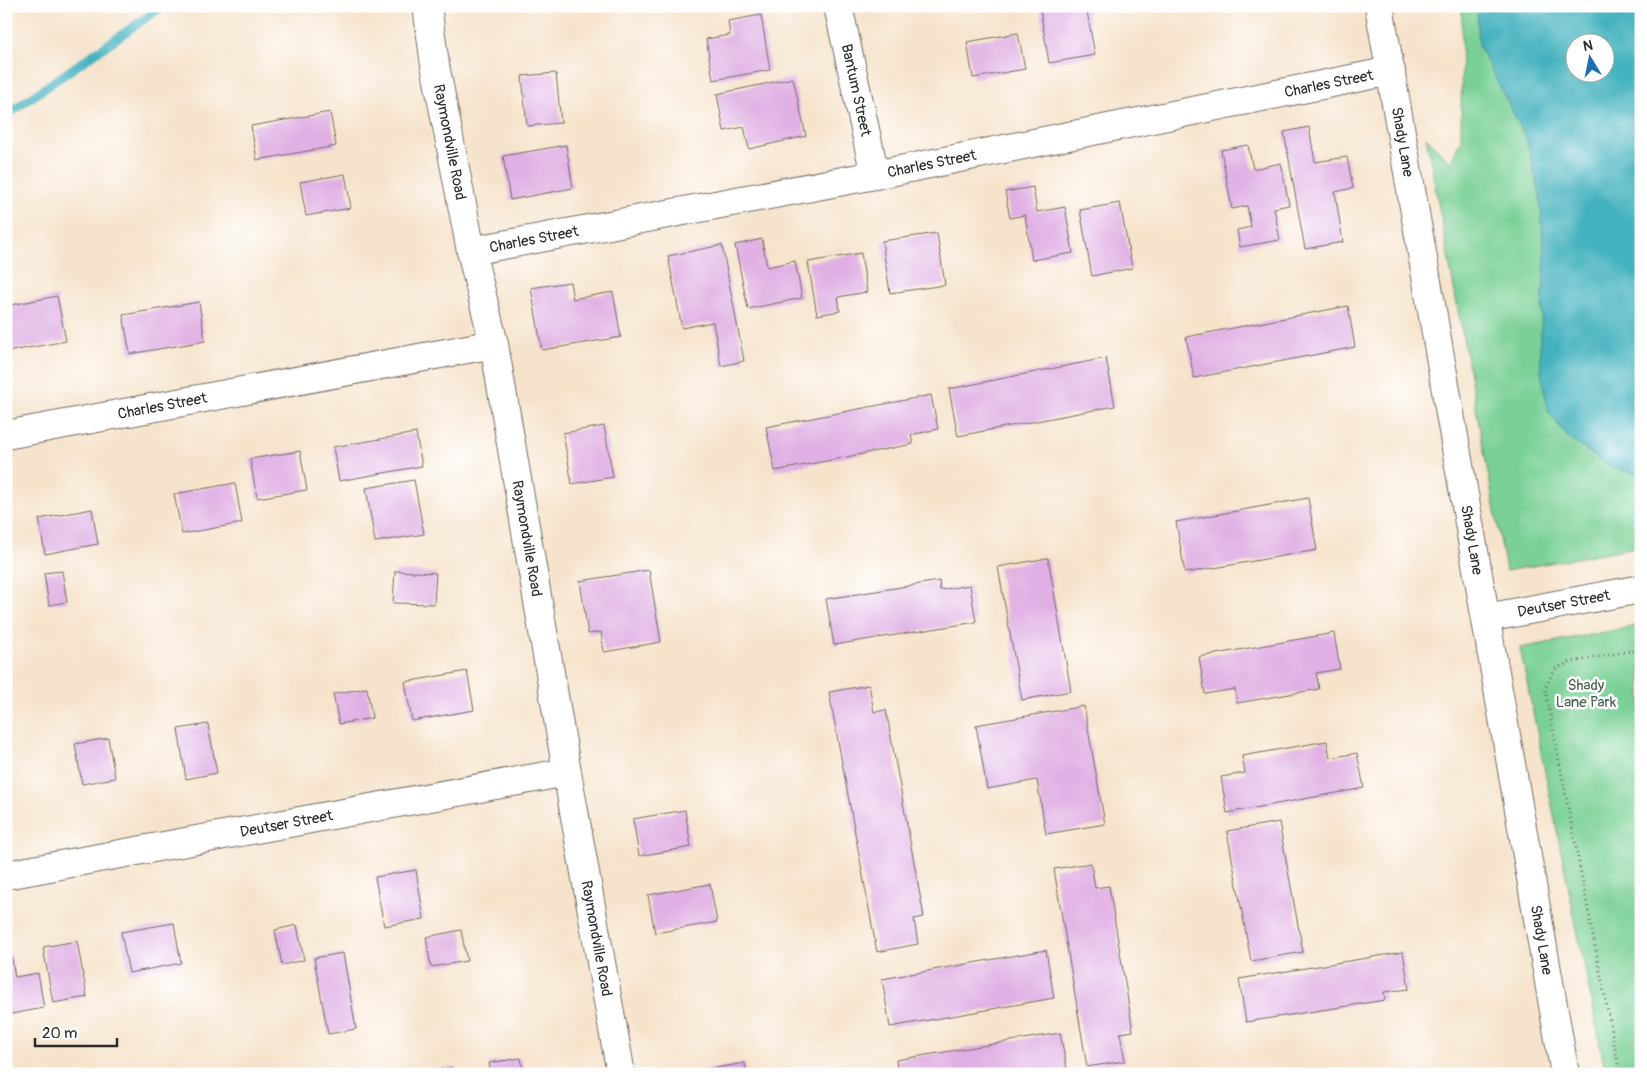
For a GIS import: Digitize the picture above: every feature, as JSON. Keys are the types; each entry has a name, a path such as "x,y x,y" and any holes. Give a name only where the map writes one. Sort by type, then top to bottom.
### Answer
{"street":[{"name":"Raymondville Road","path":"426,6 435,65 471,251 494,344 621,1074"},
{"name":"Bantum Street","path":"838,6 875,174"},
{"name":"Shady Lane","path":"1379,6 1565,1074"},
{"name":"Charles Street","path":"471,251 875,174 1391,71"},
{"name":"Charles Street","path":"6,435 494,344"},
{"name":"Deutser Street","path":"1486,618 1641,589"},
{"name":"Deutser Street","path":"6,875 567,772"}],"path":[{"path":"1620,1074 1545,688 1555,669 1571,662 1641,649"}],"green space":[{"path":"1462,6 1641,6 1641,546 1506,571 1426,137 1450,162 1461,140"},
{"name":"Shady Lane Park","path":"1641,625 1641,1074 1606,1074 1520,648"}],"water":[{"path":"1477,6 1641,6 1641,475 1612,468 1568,438 1548,411 1541,372 1540,342 1545,261 1540,196 1526,138 1479,46"}],"building":[{"path":"1058,6 1086,6 1095,55 1049,63 1040,9"},
{"path":"761,15 770,70 713,80 706,39 730,35 728,21"},
{"path":"1018,33 1025,69 973,78 967,42"},
{"path":"556,73 561,123 527,126 522,76"},
{"path":"793,78 806,136 749,149 744,127 724,131 717,94"},
{"path":"330,112 336,146 257,160 251,126"},
{"path":"1309,127 1315,162 1347,157 1353,188 1335,192 1343,242 1305,249 1284,132"},
{"path":"566,145 573,188 510,200 503,156"},
{"path":"1248,145 1253,169 1281,163 1289,205 1274,208 1280,240 1240,247 1237,230 1251,227 1247,206 1232,209 1221,150"},
{"path":"345,174 351,208 306,216 300,182"},
{"path":"1033,187 1037,212 1065,207 1073,253 1032,260 1025,215 1010,218 1005,192"},
{"path":"1120,203 1132,268 1092,276 1080,210"},
{"path":"937,233 945,285 890,293 882,241"},
{"path":"762,239 767,267 795,261 802,298 748,309 735,245"},
{"path":"722,245 744,361 721,366 713,322 682,328 668,256"},
{"path":"861,253 867,292 838,297 840,311 817,315 808,262"},
{"path":"570,282 573,299 613,292 621,337 542,350 531,288"},
{"path":"57,296 66,341 6,352 6,306"},
{"path":"199,302 205,341 130,354 123,315"},
{"path":"1348,306 1355,347 1194,378 1186,337"},
{"path":"1106,358 1115,406 958,436 949,389"},
{"path":"931,395 938,429 911,435 913,444 775,471 766,427"},
{"path":"604,426 613,477 572,484 563,433"},
{"path":"416,433 422,466 339,481 333,447"},
{"path":"300,451 307,490 257,498 250,459"},
{"path":"414,480 424,534 375,542 366,488"},
{"path":"235,483 242,523 182,534 174,494"},
{"path":"1308,498 1317,550 1185,573 1176,522"},
{"path":"92,509 98,544 45,554 39,519"},
{"path":"1048,558 1071,691 1022,700 998,567"},
{"path":"649,570 661,642 604,652 601,632 588,634 580,581"},
{"path":"62,571 67,602 49,605 44,573"},
{"path":"395,571 436,573 434,604 393,603"},
{"path":"939,581 940,590 970,585 976,622 834,645 826,599"},
{"path":"1334,633 1340,669 1316,673 1319,689 1237,703 1235,689 1205,694 1199,657"},
{"path":"467,671 474,710 412,721 405,682"},
{"path":"869,685 874,712 886,710 924,917 914,919 918,944 877,952 829,692"},
{"path":"367,688 372,718 339,724 333,694"},
{"path":"1084,706 1105,824 1046,834 1037,780 987,789 976,725"},
{"path":"208,724 217,773 186,779 178,729"},
{"path":"108,738 115,778 82,784 75,744"},
{"path":"1327,741 1330,758 1357,753 1364,788 1227,813 1221,777 1245,773 1242,756"},
{"path":"685,810 691,847 639,856 633,819"},
{"path":"1279,822 1303,952 1251,961 1227,831"},
{"path":"1091,863 1095,888 1109,886 1133,1031 1120,1033 1125,1061 1087,1067 1054,869"},
{"path":"416,870 424,919 384,926 375,877"},
{"path":"710,884 717,922 655,933 648,895"},
{"path":"174,923 181,963 129,973 121,932"},
{"path":"297,925 304,960 282,965 275,930"},
{"path":"461,930 467,961 431,967 426,937"},
{"path":"77,941 87,997 53,1003 43,947"},
{"path":"1046,950 1054,998 890,1027 882,979"},
{"path":"1403,952 1409,989 1384,992 1385,1000 1246,1022 1239,979"},
{"path":"343,953 356,1029 328,1034 314,958"},
{"path":"11,954 15,977 38,973 44,1008 6,1015 6,955"},
{"path":"1060,1033 1068,1074 898,1074 896,1060"},
{"path":"521,1058 524,1074 491,1074 489,1063"},
{"path":"745,1063 746,1074 687,1074 687,1073"},
{"path":"452,1067 454,1074 422,1074 422,1073"}],"waterway":[{"path":"6,115 163,6"}]}
